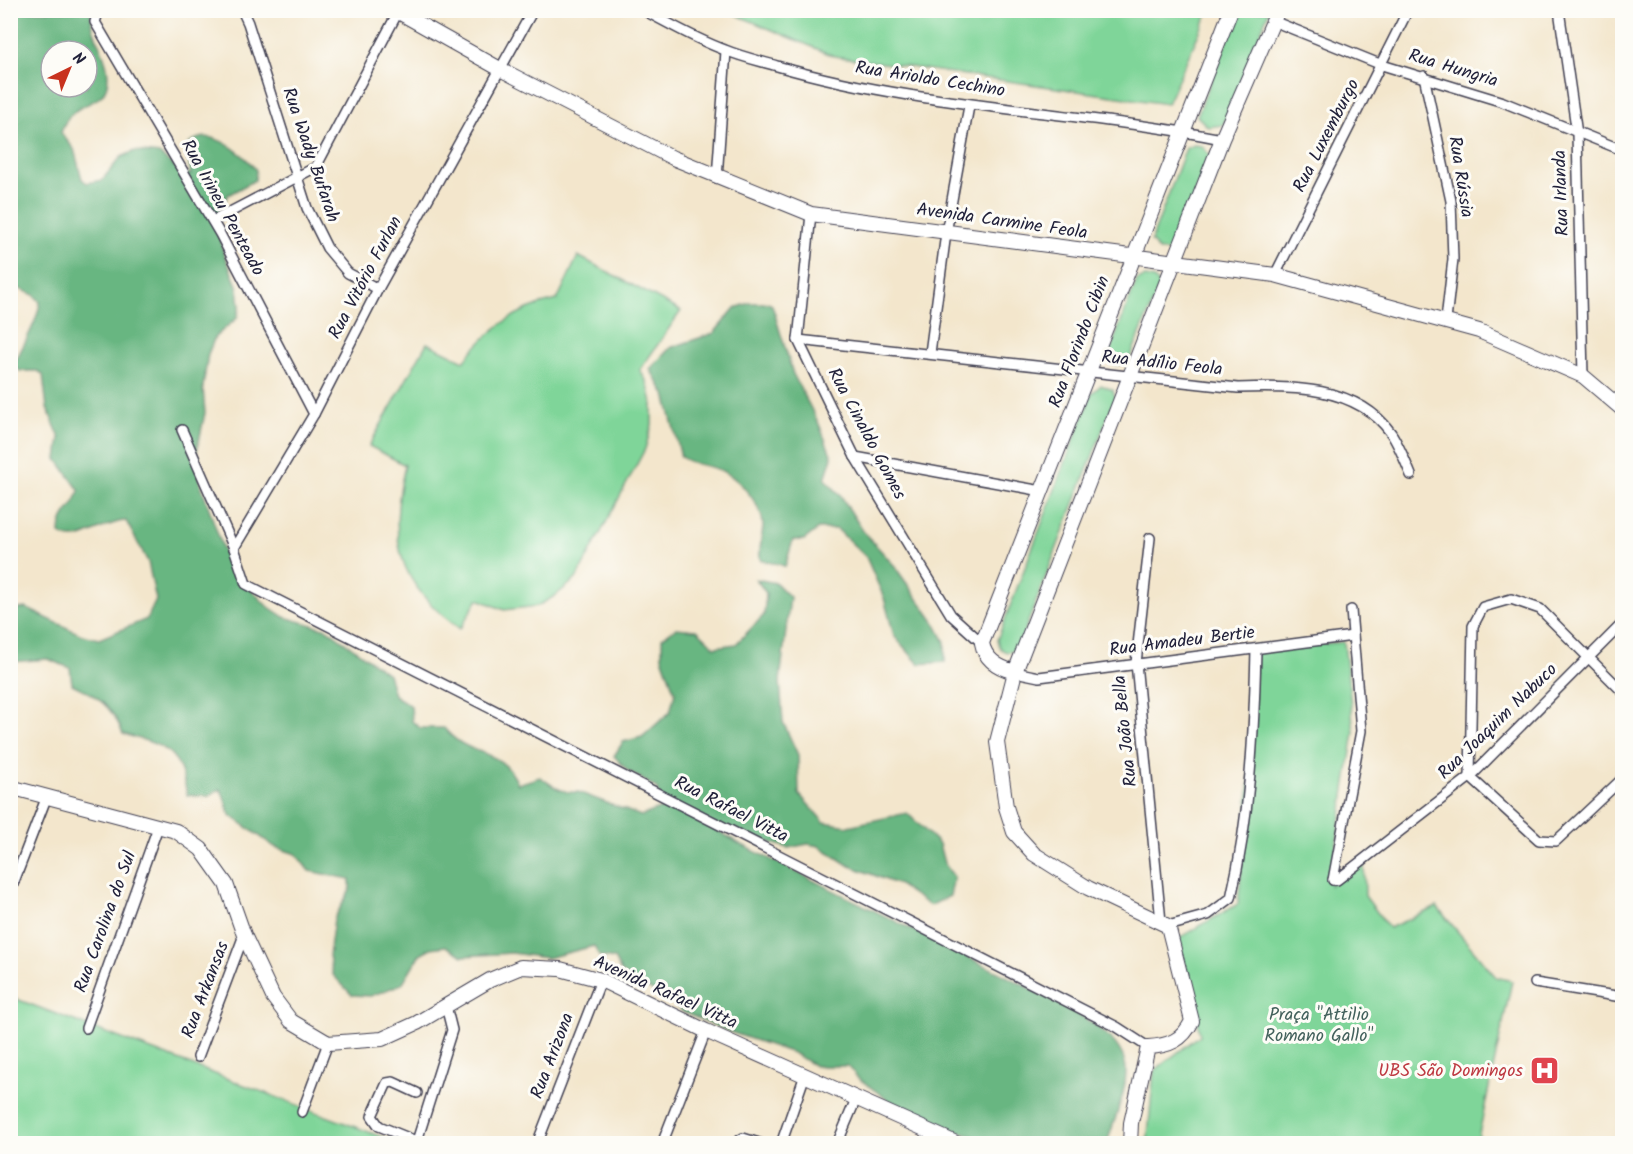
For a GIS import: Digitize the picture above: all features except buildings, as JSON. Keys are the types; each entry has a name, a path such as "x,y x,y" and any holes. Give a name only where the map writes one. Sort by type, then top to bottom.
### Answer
{"main road":[{"name":"Rua Florindo Cibin","path":"982,644 1181,131 1231,10"},
{"name":"Avenida Carmine Feola","path":"397,11 500,69 717,178 811,214 1176,264 1275,275 1446,320 1479,331 1583,376 1623,409"},
{"path":"1128,1142 1148,1047 1166,1046 1186,1034 1192,1021 1164,924 1088,888 1034,854 1014,832 1006,807 997,742 1015,672 1176,264 1222,139 1275,16"},
{"path":"982,644 983,652 989,660 1003,669 1015,672"},
{"path":"10,787 176,831 201,849 226,884 244,935 273,997 291,1021 328,1043"},
{"name":"Avenida Rafael Vitta","path":"328,1043 382,1039 417,1023 490,980 521,967 560,969 601,980 706,1031 958,1143"}],"street":[{"name":"Rua Irineu Penteado","path":"99,10 95,22 213,221 314,414"},
{"name":"Rua Wady Bufarah","path":"242,10 249,23 296,176 327,248 348,273 378,289"},
{"name":"Rua Vitório Furlan","path":"234,549 314,414 378,289 534,10"},
{"name":"Rua Arioldo Cechino","path":"643,10 726,51 811,76 969,106 1181,131 1222,139"},
{"name":"Rua Luxemburgo","path":"1275,275 1408,10"},
{"name":"Rua Irlanda","path":"1559,10 1576,134 1583,376"},
{"path":"213,221 316,167 397,11"},
{"name":"Rua Hungria","path":"1275,16 1382,65 1503,102 1576,134 1623,150"},
{"path":"717,178 726,51"},
{"name":"Rua Rússia","path":"1424,76 1451,201 1453,259 1446,320"},
{"path":"930,353 946,232 969,106"},
{"path":"798,340 811,214"},
{"name":"Rua Adílio Feola","path":"798,340 1238,388 1281,387 1336,395 1368,409 1390,433 1411,475"},
{"name":"Rua Cinaldo Gomes","path":"798,340 855,457 951,615 982,644"},
{"path":"182,430 234,549"},
{"path":"855,457 1042,491"},
{"name":"Rua João Bella","path":"1150,538 1136,663 1164,924"},
{"name":"Rua Rafael Vitta","path":"234,549 246,584 1117,1027 1148,1047"},
{"path":"1623,691 1587,658 1540,609 1511,599 1483,607 1473,626 1470,777 1539,840 1556,841 1623,780"},
{"path":"1352,610 1353,636"},
{"name":"Rua Joaquim Nabuco","path":"1353,636 1361,731 1333,880 1337,880 1470,777 1623,624"},
{"name":"Rua Amadeu Bertie","path":"1015,672 1040,677 1353,636"},
{"path":"1164,924 1208,915 1231,898 1244,845 1253,756 1256,650"},
{"path":"10,892 47,796"},
{"name":"Rua Carolina do Sul","path":"86,1028 158,827"},
{"name":"Rua Arkansas","path":"198,1057 244,935"},
{"name":"Rua Arizona","path":"537,1143 601,980"},
{"path":"1535,983 1623,997"},
{"path":"417,1093 393,1082 387,1083 372,1116 379,1126 416,1142 452,1030 446,1006"},
{"path":"662,1143 706,1031"},
{"path":"302,1112 328,1043"},
{"path":"781,1143 806,1075"},
{"path":"837,1143 856,1099"},
{"path":"734,1143 743,1138 762,1143"}],"green space":[{"path":"11,11 91,11 91,20 97,39 39,39 39,99 97,99 71,115 65,122 61,133 74,149 82,179 87,183 102,180 121,157 135,151 159,154 179,170 191,175 186,148 194,140 203,138 213,138 233,148 256,170 255,180 228,195 217,214 223,251 238,288 240,306 237,318 215,337 208,354 203,387 205,413 196,455 201,485 225,555 243,581 266,605 284,617 327,629 388,674 394,695 411,706 412,721 420,728 444,728 464,745 503,763 511,771 518,784 540,777 562,791 578,792 641,816 662,808 657,788 628,771 614,756 623,742 642,737 670,712 675,693 662,657 662,638 676,628 697,630 715,647 736,644 764,615 766,593 756,579 776,583 790,597 780,681 783,722 798,755 799,794 824,822 848,826 907,813 939,844 944,863 954,877 950,896 930,906 899,885 848,865 819,846 808,844 788,848 706,823 738,843 1022,984 1102,1030 1115,1043 1123,1057 1126,1072 1121,1099 1107,1143 997,1143 937,1126 891,1102 858,1078 848,1066 815,1066 793,1053 730,1032 683,1012 668,1000 622,973 614,959 599,956 594,946 547,958 512,953 463,956 446,946 431,948 420,954 402,984 371,996 352,995 333,975 329,956 334,919 350,890 350,879 309,871 296,854 275,847 230,815 221,789 208,796 187,795 180,767 168,751 150,742 123,734 104,703 72,684 70,668 48,659 11,662 11,610 26,608 82,635 99,639 147,619 156,600 148,562 126,521 117,522 76,538 60,534 62,521 75,502 79,490 57,459 60,438 47,408 43,375 38,371 20,371 14,365 33,326 38,310 40,302 34,295 11,285"},
{"path":"727,11 1209,11 1167,104 834,56"},
{"path":"1239,11 1269,11 1223,125 1208,127 1197,116"},
{"path":"99,43 105,59 108,78 99,97"},
{"path":"1194,145 1202,146 1210,156 1175,245 1168,251 1159,251 1151,241 1186,148"},
{"path":"578,256 681,311 640,370 647,382 652,402 652,425 645,449 576,579 538,606 504,610 478,599 460,629 422,595 410,577 402,558 397,516 405,465 369,446 427,343 464,361 483,339 517,314 557,300"},
{"path":"1145,277 1154,279 1160,285 1128,363 1116,365 1108,356 1137,280"},
{"path":"750,303 772,305 793,374 819,424 832,457 825,479 841,496 863,531 893,564 935,623 945,642 945,662 919,664 894,636 884,598 866,557 837,529 818,529 804,540 793,540 785,567 763,561 760,559 762,520 756,503 750,495 737,481 724,472 681,457 665,394 650,369 670,348 714,333 735,308"},
{"path":"1101,385 1113,390 1115,398 1018,648 1011,652 1004,651 997,640 1092,393"},
{"name":"Praça \"Attilio Romano Gallo\"","path":"1344,642 1354,732 1330,885 1364,860 1365,896 1389,928 1437,907 1496,977 1512,981 1477,1143 1147,1144 1154,1071 1200,1035 1179,938 1238,904 1249,789 1256,650"},
{"path":"11,997 398,1143 11,1143"}],"place":[{"name":"UBS São Domingos","path":"1544,1071"}]}
